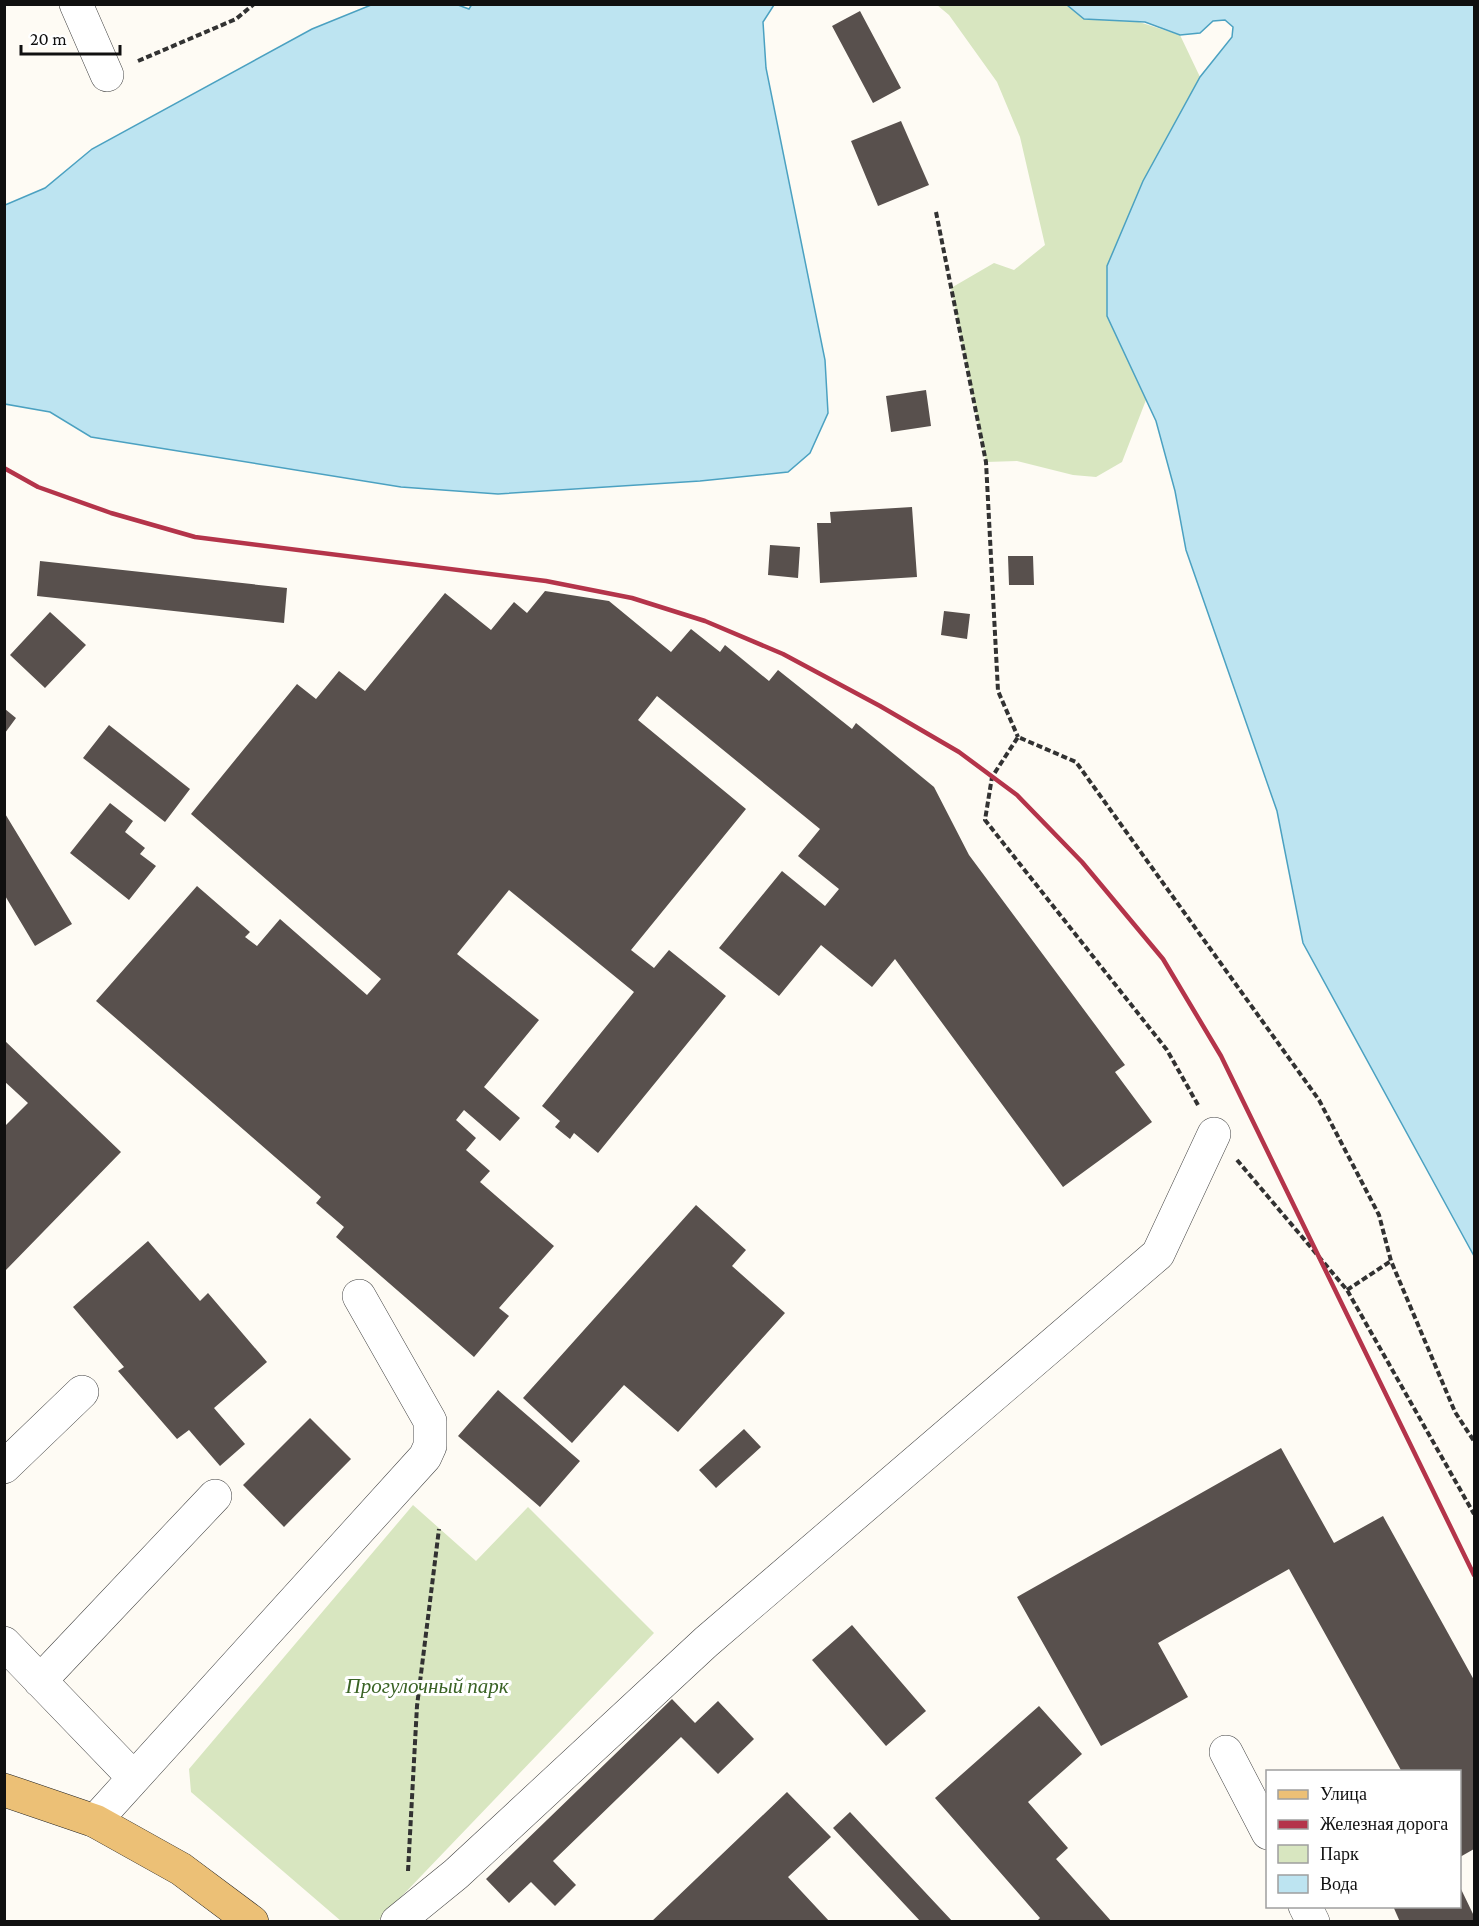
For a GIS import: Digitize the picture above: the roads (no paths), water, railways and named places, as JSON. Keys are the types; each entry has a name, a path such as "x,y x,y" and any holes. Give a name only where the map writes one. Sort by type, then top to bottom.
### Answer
{"main road":[{"path":"4,1790 95,1821 181,1869 252,1922"}],"lane":[{"path":"76,4 107,75"},
{"path":"401,1918 456,1874 706,1642 1158,1254 1214,1134"},
{"path":"95,1821 425,1457 430,1446 430,1420 359,1296"},
{"path":"4,1467 82,1392"},
{"path":"40,1681 214,1496"},
{"path":"4,1643 134,1778"},
{"path":"1226,1752 1266,1829"},
{"path":"1306,1908 1313,1922"}],"water":[{"path":"472,4 774,5 763,22 766,68 825,360 828,413 810,453 788,472 700,481 498,494 401,487 91,437 50,412 5,404 5,205 45,188 92,149 312,29 371,5 458,5 469,9"},
{"path":"1067,5 1474,5 1474,1256 1303,943 1277,811 1186,550 1175,491 1156,421 1107,316 1107,266 1143,181 1200,77 1232,37 1233,27 1225,20 1213,21 1200,33 1180,35 1145,22 1084,19"}],"railway":[{"path":"4,468 38,487 111,513 195,537 546,581 632,598 705,621 783,654 880,706 959,752 1017,795 1082,862 1163,959 1221,1056 1474,1575"}],"park label":[{"name":"Прогулочный парк","path":"427,1686"}]}
